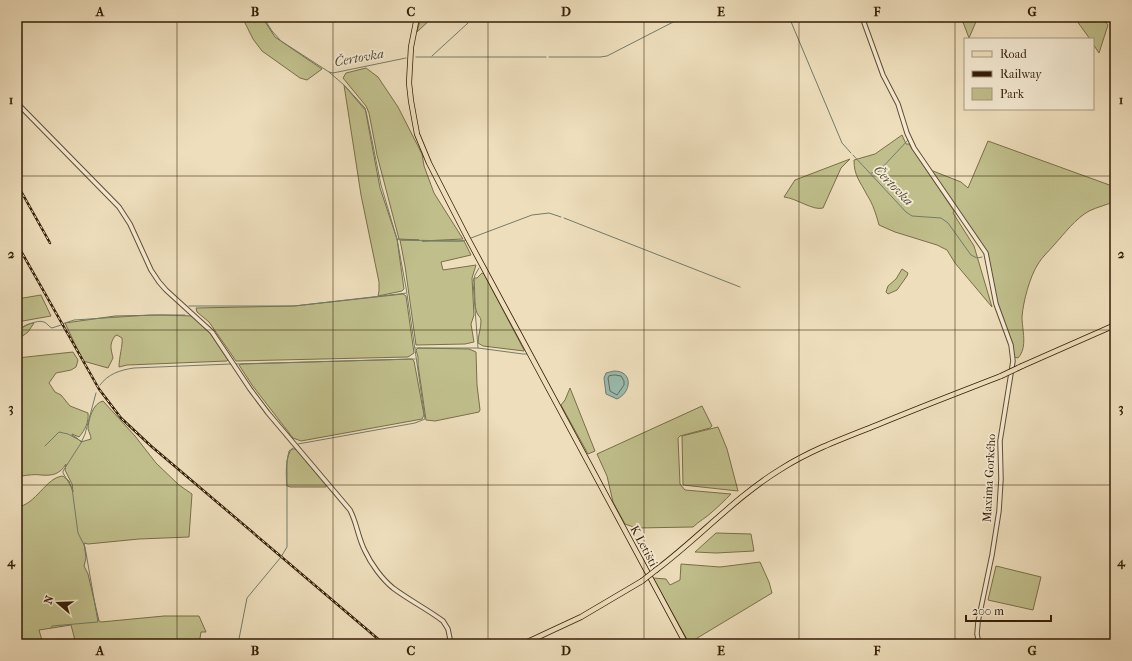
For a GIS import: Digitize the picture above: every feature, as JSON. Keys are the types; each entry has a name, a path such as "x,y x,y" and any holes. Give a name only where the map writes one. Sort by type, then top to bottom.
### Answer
{"main road":[{"name":"K Letišti","path":"417,17 411,47 409,83 419,140 437,180 686,644"},
{"path":"523,644 585,615 642,580 687,546 749,491 795,460 833,442 1001,376 1115,325"}],"street":[{"name":"Maxima Gorkého","path":"862,17 883,75 898,104 907,133 914,148 986,253 996,304 1011,344 1013,361 1000,441 1001,479 999,511 992,556 978,622 977,634 979,644"},
{"path":"17,103 120,207 130,224 151,270 159,282 212,332 268,413 350,510 355,520 361,544 384,579 392,587 442,621 448,629 451,644"}],"green space":[{"path":"242,17 262,17 275,37 322,69 307,80 300,78 262,51 253,39"},
{"path":"421,17 433,17 417,32"},
{"path":"961,17 978,17 969,38"},
{"path":"1074,17 1102,17 1108,25 1099,53 1094,46 1094,38 1089,38"},
{"path":"366,68 378,77 398,107 422,154 424,166 434,193 463,239 422,241 464,241 471,255 441,262 443,270 476,265 472,278 474,315 471,324 474,342 465,344 416,345 400,240 419,240 399,239 377,155 369,113 366,106 343,78 346,73"},
{"path":"344,85 365,108 380,188 397,239 404,289 402,291 378,296 379,282 361,195"},
{"path":"902,135 906,144 909,144 954,211 953,213 974,246 992,307 955,263 947,250 937,245 895,232 879,225 873,206 856,174 854,160 875,154"},
{"path":"988,141 1115,187 1115,201 1089,211 1079,218 1070,226 1044,256 1035,269 1027,289 1024,304 1022,317 1024,344 1018,358 1014,357 999,311 986,253 932,172 933,171 961,182 968,188"},
{"path":"850,159 841,168 823,208 814,208 784,197 795,180"},
{"path":"902,269 908,273 907,276 897,290 888,294 886,292 888,286 896,279"},
{"path":"482,273 484,274 524,351 483,346 478,343 481,318 477,313 475,306 474,278 477,278"},
{"path":"403,294 406,296 414,353 408,357 236,361 209,322 197,312 196,308 294,306"},
{"path":"41,295 51,316 17,322 17,299"},
{"path":"115,316 193,316 208,330 228,360 127,365 119,367 122,338 117,335 111,344 113,358 108,368 83,361 65,323"},
{"path":"34,323 28,332 17,340 17,332 26,325"},
{"path":"418,348 469,349 476,352 479,412 435,421 426,420 416,350"},
{"path":"73,352 78,360 76,367 71,370 56,373 49,383 55,392 61,395 70,406 88,413 85,429 79,437 72,435 81,442 91,439 88,429 90,417 96,405 103,401 135,436 156,463 179,485 192,494 189,537 139,539 88,544 84,543 86,558 84,566 88,574 99,621 164,616 199,616 206,632 201,632 199,644 76,644 71,625 39,630 43,644 17,644 17,507 30,501 51,481 63,476 69,481 73,492 72,484 65,470 66,464 56,474 22,476 17,481 17,358"},
{"path":"412,359 414,361 424,415 422,419 301,441 293,438 252,385 239,365 242,364"},
{"path":"570,388 595,451 588,454 561,405"},
{"path":"702,406 712,426 710,428 680,436 678,438 680,484 685,490 731,494 710,514 693,527 636,528 625,524 613,502 607,476 597,454"},
{"path":"718,427 727,449 738,491 683,485 682,436"},
{"path":"292,449 297,450 326,485 326,487 287,486 287,461"},
{"path":"716,533 751,534 754,551 716,553 695,552"},
{"path":"760,562 772,593 689,643 653,578 666,579 670,585 680,580 681,564 720,567"},
{"path":"996,566 1041,577 1033,610 988,600"}],"water":[{"path":"614,371 625,375 628,383 625,392 617,399 606,394 604,378 606,373"}],"waterway":[{"name":"Čertovka","path":"263,17 281,41 329,72 333,73 406,58"},
{"name":"Čertovka","path":"549,57 607,56 683,17"},
{"name":"Čertovka","path":"789,17 842,143 851,153"},
{"path":"432,56 468,23"},
{"name":"Čertovka","path":"416,57 546,57"},
{"path":"189,306 294,306 407,293 397,239 381,185 366,111 344,85 329,72"},
{"path":"871,173 878,172 909,139"},
{"name":"Čertovka","path":"853,155 906,212 912,216 941,218 948,223 971,255 977,258 982,257"},
{"path":"471,238 532,215 549,213 561,217"},
{"path":"564,218 740,287"},
{"path":"397,239 466,240"},
{"path":"478,348 473,282 479,268"},
{"path":"298,444 415,423 425,419 407,294"},
{"path":"62,324 74,320 150,315 185,315"},
{"path":"17,331 34,322 41,321 52,328 61,325"},
{"path":"415,348 478,348 527,354"},
{"path":"236,364 415,359"},
{"path":"100,385 103,381 115,373 134,368 231,364"},
{"path":"51,628 52,626 98,622 85,547 78,533 72,488 63,473 85,434 96,393"},
{"path":"45,446 59,432 68,434 81,441"},
{"path":"238,644 247,598 281,557 287,547 287,461 289,451 293,448"}],"railway":[{"path":"17,184 50,243"},
{"path":"17,244 99,389 121,418 151,446 384,644"}]}
